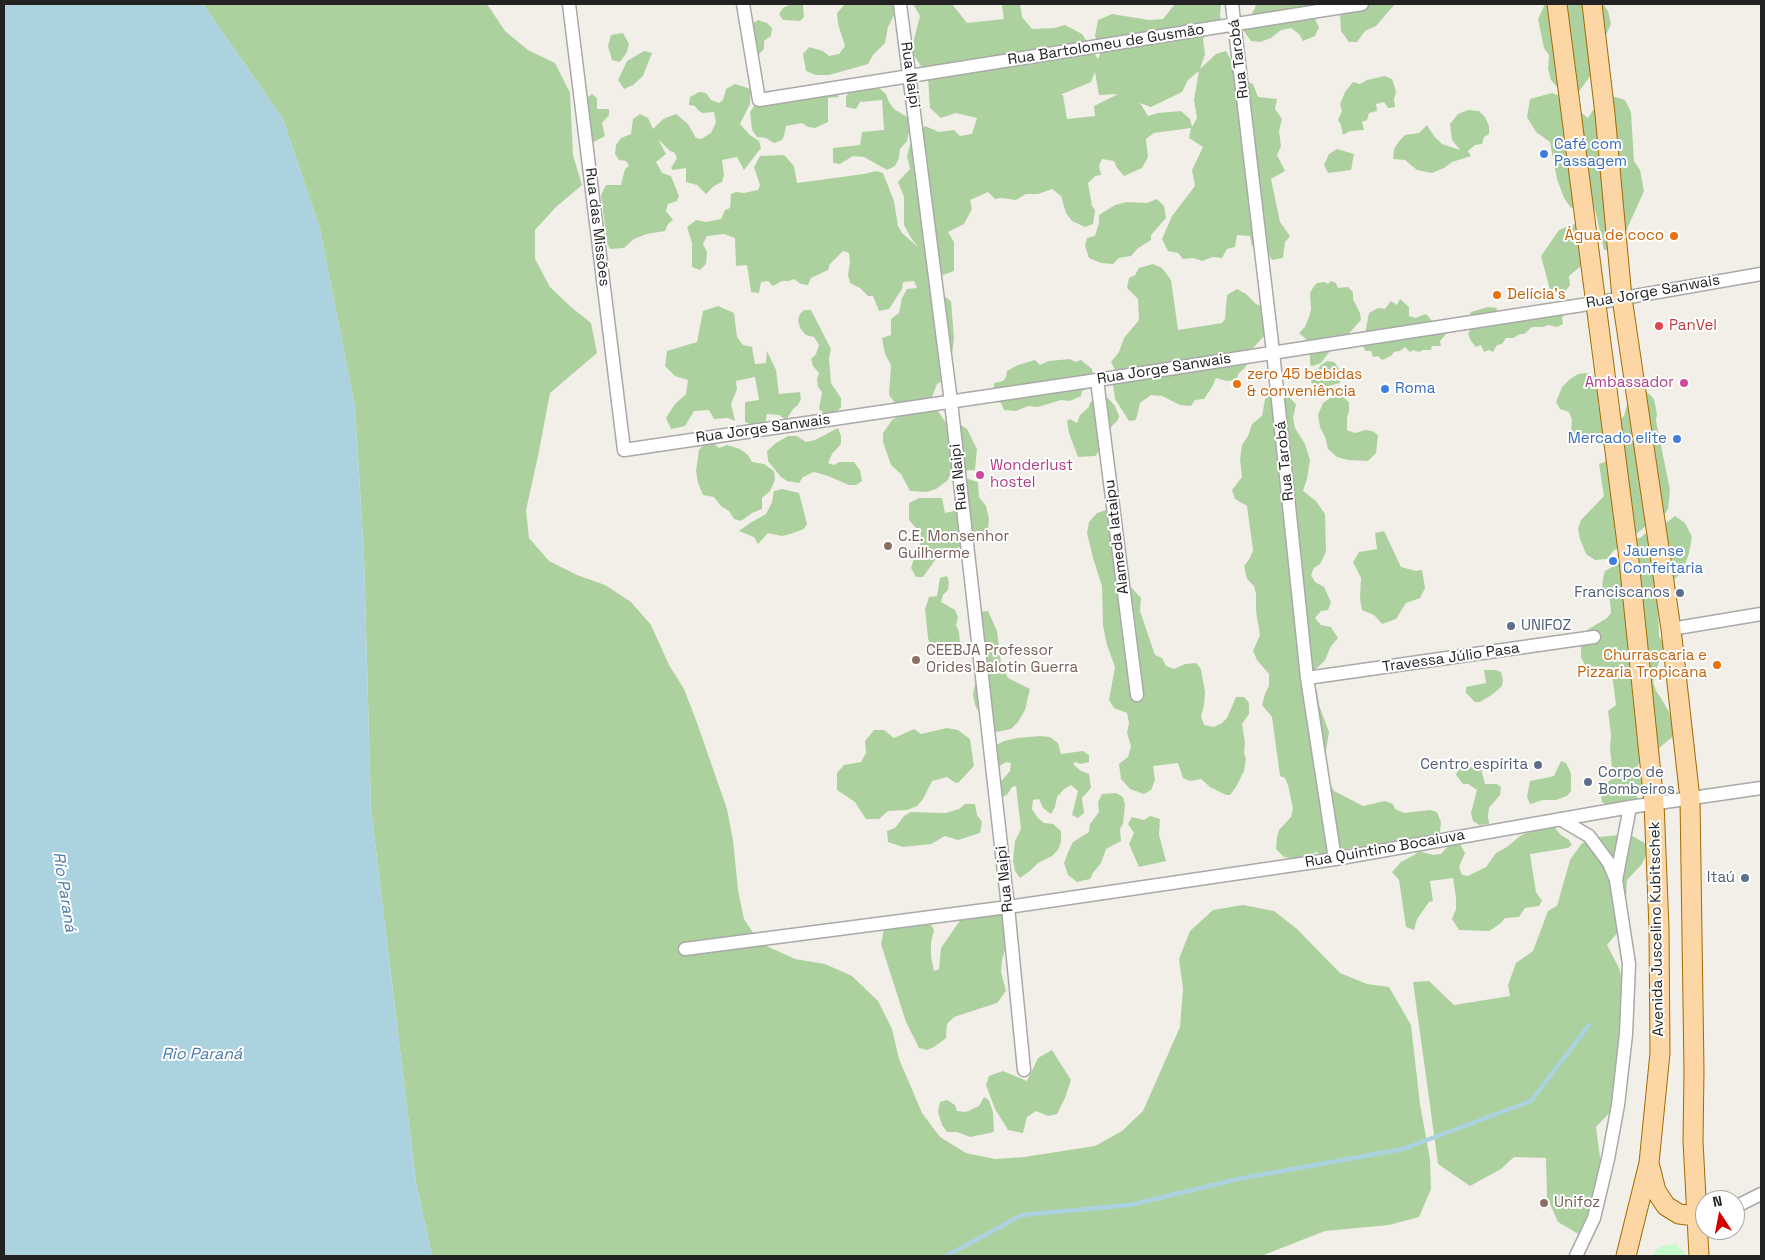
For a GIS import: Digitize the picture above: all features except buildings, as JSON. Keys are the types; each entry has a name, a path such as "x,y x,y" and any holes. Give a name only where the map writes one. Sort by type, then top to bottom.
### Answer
{"main road":[{"name":"Avenida Juscelino Kubitschek","path":"1557,4 1594,303 1628,551 1654,803 1659,928 1660,1054 1649,1163 1626,1256"},
{"path":"1592,4 1605,114 1622,298 1671,629 1690,799 1694,1071 1693,1141 1698,1190"},
{"path":"1649,1163 1656,1191 1666,1206 1679,1214 1695,1215"},
{"path":"1699,1240 1699,1256"}],"street":[{"name":"Rua das Missões","path":"569,4 624,450"},
{"name":"Rua Bartolomeu de Gusmão","path":"743,4 759,100 1362,4"},
{"name":"Rua Naipi","path":"900,4 951,402 1008,907 1024,1070"},
{"name":"Rua Tarobá","path":"1232,4 1273,352 1307,678 1335,859"},
{"name":"Rua Jorge Sanwais","path":"624,450 1097,380 1594,303 1761,274"},
{"name":"Alameda Iataipu","path":"1097,380 1137,695"},
{"path":"1671,629 1761,614"},
{"name":"Travessa Júlio Pasa","path":"1307,678 1594,637"},
{"name":"Rua Quintino Bocaiuva","path":"685,949 1008,907 1335,859 1630,807 1761,788"},
{"path":"1616,880 1630,807"},
{"path":"1560,819 1589,836 1609,863 1616,880 1629,964 1627,1025 1621,1080 1606,1174 1594,1218 1576,1256"},
{"path":"1745,1201 1761,1194"}],"green space":[{"path":"203,4 487,4 505,31 528,50 555,63 570,93 573,155 582,185 556,207 535,230 535,259 550,287 591,323 597,353 550,393 526,510 529,538 549,561 577,575 605,585 631,602 651,625 669,665 684,689 727,809 733,840 738,890 744,919 760,943 795,959 825,964 852,976 878,1001 892,1029 899,1059 922,1113 940,1137 966,1153 995,1159 1024,1157 1095,1146 1122,1131 1143,1111 1180,1027 1183,989 1179,959 1190,931 1213,910 1243,905 1274,911 1297,929 1340,973 1367,984 1389,987 1411,1025 1420,1104 1430,1159 1431,1189 1419,1217 1389,1225 1325,1231 1261,1256 432,1256 416,1182 371,809 364,556 355,407 320,229 283,119"},
{"path":"791,4 803,5 804,17 800,21 783,20 779,14 783,8"},
{"path":"845,4 900,4 888,27 885,43 873,55 868,64 829,75 816,75 806,71 803,54 809,47 823,51 829,56 839,54 845,46 838,24 837,13"},
{"path":"913,4 952,4 967,23 1004,19 1002,6 1004,4 1020,4 1022,17 1032,29 1055,28 1065,25 1082,34 1098,59 1101,52 1095,36 1098,20 1112,14 1149,20 1163,19 1175,4 1221,4 1222,27 1208,29 1203,39 1205,54 1200,69 1216,54 1226,51 1242,79 1253,84 1258,97 1277,99 1275,109 1282,119 1279,131 1281,146 1277,155 1285,171 1271,179 1280,222 1290,236 1285,242 1283,258 1272,260 1264,247 1252,246 1250,236 1237,235 1235,247 1227,249 1222,258 1213,257 1202,261 1193,258 1183,259 1178,253 1168,251 1162,239 1172,216 1195,186 1192,170 1203,147 1189,138 1191,128 1154,133 1146,139 1148,157 1142,168 1124,176 1114,161 1102,159 1099,166 1101,175 1095,176 1088,183 1092,206 1095,210 1093,224 1085,227 1072,221 1066,213 1061,196 1052,189 1038,194 1026,194 1016,200 995,199 988,192 970,200 972,209 964,224 948,232 954,242 954,271 940,276 931,287 951,301 954,339 952,354 953,376 937,384 930,402 923,406 938,411 948,426 958,423 967,429 977,449 975,470 962,471 953,467 948,480 936,489 927,492 910,491 901,474 891,465 883,442 883,433 892,420 905,413 889,395 891,365 885,354 882,338 891,335 891,319 899,313 902,298 907,289 917,288 914,281 903,282 902,289 889,309 879,311 873,296 868,296 860,288 850,283 848,275 849,253 843,251 830,264 828,270 811,278 808,285 801,284 794,279 782,281 773,286 768,281 761,282 759,293 751,292 747,265 736,266 735,238 724,234 707,236 703,244 707,252 706,264 700,270 692,267 692,243 687,227 696,220 706,222 721,219 725,210 730,208 731,194 758,190 760,185 754,167 760,156 784,155 794,166 797,183 876,171 883,173 894,201 898,226 902,233 918,247 904,225 904,197 898,182 910,169 907,156 911,141 925,126 939,132 954,130 960,136 972,134 977,118 956,113 941,118 930,108 928,77 911,51 920,16","holes":["1199,71 1194,100 1197,118 1192,127 1190,119 1181,111 1148,116 1140,103 1151,107 1182,92 1188,80","1095,72 1099,95 1118,94 1094,106 1095,116 1067,119 1063,95 1060,95 1091,82"]},
{"path":"1256,4 1395,4 1376,26 1365,31 1357,42 1349,42 1341,31 1340,13 1314,17 1319,27 1315,36 1303,41 1299,34 1291,28 1281,30 1271,38 1260,42 1251,41 1243,30"},
{"path":"1545,4 1603,4 1608,11 1611,24 1607,33 1596,39 1591,75 1577,94 1561,91 1551,80 1548,69 1549,55 1544,48 1538,19"},
{"path":"758,20 767,23 772,28 771,36 764,41 764,49 759,54 748,51 751,25"},
{"path":"623,33 629,44 627,52 620,62 612,60 608,46 611,35"},
{"path":"644,51 652,53 643,76 633,85 624,89 618,80 627,61"},
{"path":"1385,76 1392,79 1396,91 1395,107 1388,108 1384,102 1376,104 1377,111 1369,113 1367,120 1362,122 1364,130 1350,131 1343,135 1338,120 1342,111 1340,104 1345,92 1353,82 1360,84 1367,80"},
{"path":"735,84 751,89 750,104 740,124 750,135 759,141 761,148 744,170 737,157 722,160 724,176 722,182 714,186 706,194 697,185 686,182 686,168 673,170 671,168 677,158 674,152 670,151 658,139 666,154 656,162 662,173 671,176 679,196 677,201 668,204 666,211 673,220 668,224 665,231 647,234 634,239 624,248 610,249 607,243 601,195 606,185 621,185 625,169 629,166 626,161 619,160 615,154 616,145 621,138 631,134 633,119 640,114 648,118 653,129 663,119 676,114 688,124 696,138 701,139 711,133 716,122 714,112 702,113 695,106 689,105 690,97 699,92 706,93 711,100 719,103 723,100 726,89"},
{"path":"876,86 886,94 894,109 907,117 910,127 907,141 900,149 899,158 895,166 887,170 864,157 853,156 840,164 833,163 833,148 860,145 862,132 884,130 882,100 860,102 856,109 846,107 846,97 850,90"},
{"path":"836,92 839,97 828,98 828,122 815,128 808,127 802,123 786,126 782,140 774,143 766,138 757,137 752,130 750,112 755,105"},
{"path":"1552,93 1571,100 1580,112 1588,118 1602,101 1615,97 1625,100 1631,112 1634,161 1640,170 1644,191 1618,249 1604,250 1592,201 1571,208 1564,198 1557,179 1550,142 1536,132 1527,117 1530,99"},
{"path":"592,94 597,98 597,109 609,109 609,115 602,123 605,136 590,144 581,138 578,131 585,99"},
{"path":"1468,110 1479,111 1485,117 1489,126 1489,134 1484,137 1482,144 1475,145 1468,151 1471,156 1452,162 1432,173 1417,170 1405,160 1393,159 1394,149 1405,135 1419,133 1427,125 1442,144 1460,150 1452,140 1450,124 1458,114"},
{"path":"1337,149 1354,154 1351,170 1328,173 1324,165 1329,154"},
{"path":"1157,199 1164,206 1166,218 1151,235 1151,240 1137,249 1131,256 1119,258 1113,264 1101,263 1089,258 1085,246 1087,238 1095,236 1099,215 1115,205 1127,202 1147,203"},
{"path":"1574,224 1583,230 1587,261 1569,276 1570,285 1564,293 1550,290 1541,256 1559,230"},
{"path":"1153,264 1162,268 1171,280 1178,330 1222,323 1225,319 1227,295 1237,289 1261,306 1266,334 1254,347 1254,355 1239,373 1236,380 1227,381 1216,378 1204,399 1195,400 1191,406 1180,405 1162,396 1151,395 1140,403 1136,420 1129,421 1115,399 1113,385 1115,370 1111,362 1119,352 1124,338 1139,320 1138,299 1127,288 1129,278 1135,275 1139,268"},
{"path":"1331,281 1336,283 1338,288 1348,287 1353,292 1353,299 1360,313 1361,320 1335,349 1330,351 1321,363 1313,366 1310,365 1310,347 1306,339 1299,333 1305,327 1309,317 1311,309 1310,293 1314,286 1317,283 1325,282 1328,284"},
{"path":"1400,299 1409,307 1409,316 1415,318 1426,314 1447,333 1440,341 1441,346 1432,346 1431,350 1419,352 1413,350 1410,352 1405,347 1382,360 1378,356 1373,357 1371,351 1365,351 1363,345 1369,313 1378,308 1385,309 1391,301 1397,305"},
{"path":"718,306 734,313 737,337 743,345 752,347 755,364 766,363 767,351 776,370 779,394 800,392 801,399 798,405 786,420 779,415 767,414 765,424 752,425 745,422 745,402 759,400 755,377 736,381 737,389 731,404 735,421 728,418 714,419 709,410 694,411 685,426 671,429 666,418 675,404 686,394 688,380 675,376 665,366 667,351 697,342 703,311"},
{"path":"1488,307 1497,308 1496,313 1565,312 1562,318 1563,324 1557,327 1548,325 1532,327 1524,334 1513,338 1506,338 1502,344 1497,345 1493,352 1489,350 1484,352 1481,345 1476,347 1471,341 1468,334 1470,330 1466,324 1471,312"},
{"path":"804,310 811,310 831,349 829,358 831,383 841,398 841,407 835,414 825,414 819,409 822,392 818,387 817,379 819,373 813,366 811,359 816,354 819,345 814,337 806,335 800,328 798,320"},
{"path":"1070,359 1075,362 1081,360 1092,369 1093,376 1087,389 1082,391 1081,396 1070,401 1061,400 1038,407 1028,406 1016,411 1004,410 1001,403 995,401 994,383 1003,381 1007,371 1018,365 1035,360 1040,365 1049,361"},
{"path":"1327,361 1334,362 1338,367 1340,383 1317,389 1310,379 1321,365"},
{"path":"1586,373 1593,375 1597,383 1598,405 1603,414 1605,429 1603,438 1584,444 1576,441 1571,431 1572,420 1569,412 1560,409 1556,402 1562,387 1570,379 1578,374"},
{"path":"1644,389 1654,399 1657,414 1656,421 1670,490 1668,509 1660,521 1646,526 1630,539 1640,538 1646,533 1656,531 1675,516 1685,523 1692,537 1685,565 1680,574 1660,596 1658,605 1659,636 1664,644 1653,682 1656,691 1669,712 1676,734 1659,748 1642,758 1637,767 1643,786 1638,793 1636,802 1614,809 1602,802 1600,789 1613,778 1608,711 1616,705 1611,667 1586,666 1581,658 1581,642 1587,630 1607,618 1611,613 1610,601 1602,589 1603,578 1605,571 1617,562 1621,547 1614,550 1607,559 1595,560 1586,554 1578,529 1581,520 1604,496 1599,464 1605,462 1609,444 1631,398"},
{"path":"1274,391 1283,391 1296,404 1293,418 1295,428 1305,444 1310,460 1303,491 1316,501 1325,514 1326,552 1320,564 1314,568 1311,575 1315,582 1324,587 1331,602 1328,610 1321,611 1315,618 1321,625 1331,627 1338,638 1331,646 1325,660 1310,675 1310,683 1317,691 1319,705 1329,732 1325,758 1328,781 1334,791 1363,806 1385,801 1393,804 1395,809 1404,813 1430,810 1437,812 1441,822 1440,833 1436,839 1375,850 1357,847 1347,849 1337,855 1325,857 1316,852 1303,860 1284,857 1276,849 1279,830 1291,817 1293,809 1288,785 1285,778 1280,776 1272,717 1262,705 1269,686 1269,674 1257,660 1253,651 1260,635 1256,611 1256,594 1254,586 1247,579 1244,566 1253,550 1247,506 1235,499 1232,490 1242,477 1240,459 1242,445 1248,436 1252,424 1262,416 1265,399"},
{"path":"1340,394 1349,402 1347,430 1355,433 1365,430 1372,431 1378,435 1376,453 1368,461 1348,460 1337,457 1328,449 1318,415 1323,403 1334,395"},
{"path":"1107,397 1115,406 1119,416 1118,420 1109,429 1100,450 1095,456 1078,457 1069,433 1067,421 1070,419 1077,423 1080,415 1089,407 1090,402"},
{"path":"838,428 841,444 832,454 828,463 834,465 839,462 854,462 860,470 862,481 856,485 849,485 814,472 803,477 799,483 787,481 781,477 768,461 767,451 788,436 797,436 806,442 815,440"},
{"path":"706,441 715,444 719,448 727,445 740,449 748,455 752,462 764,464 774,471 775,480 770,491 762,498 762,509 741,521 734,519 729,511 721,506 714,497 703,495 696,471 699,450"},
{"path":"968,479 978,482 979,497 986,506 989,519 988,529 969,543 953,550 943,549 923,577 916,577 911,568 915,555 921,548 916,528 909,520 909,503 919,498 942,498 945,513 954,511 954,491 959,483"},
{"path":"782,489 799,493 807,524 804,529 782,536 768,533 758,544 754,537 739,531 766,514 772,502 774,491"},
{"path":"1106,510 1113,515 1118,541 1128,573 1129,585 1141,598 1140,611 1155,655 1162,658 1166,666 1174,669 1185,664 1196,663 1201,669 1205,692 1201,716 1204,725 1214,727 1222,723 1227,718 1236,697 1244,697 1249,703 1249,714 1242,724 1246,759 1244,771 1230,795 1210,787 1201,779 1190,781 1183,778 1178,763 1153,766 1155,780 1151,790 1144,794 1130,789 1121,779 1119,764 1128,757 1131,746 1127,733 1129,723 1127,713 1114,708 1109,700 1115,667 1103,626 1102,586 1087,533 1089,522 1097,513"},
{"path":"1384,531 1401,567 1416,571 1422,570 1425,588 1420,598 1406,603 1396,619 1382,624 1374,615 1362,610 1360,599 1361,578 1353,562 1359,552 1377,549 1375,533"},
{"path":"947,576 949,582 948,590 943,595 941,602 955,610 958,617 956,625 960,644 957,653 937,657 933,654 928,638 925,609 929,597 937,596 940,578"},
{"path":"988,611 997,631 1001,663 1008,678 1030,689 1025,710 1018,722 1011,729 991,733 975,705 973,694 977,675 969,627 971,619 978,612"},
{"path":"1484,670 1501,672 1502,686 1480,702 1475,702 1466,693 1466,687 1486,683"},
{"path":"947,728 958,730 970,739 974,766 958,783 947,777 932,781 923,799 917,806 907,810 888,811 879,819 866,819 855,802 837,790 837,773 844,765 861,762 866,753 865,741 874,730 884,730 894,738 914,729 921,734"},
{"path":"1040,736 1050,737 1058,743 1061,754 1083,751 1089,755 1089,762 1080,764 1076,762 1073,764 1081,771 1089,774 1091,788 1082,798 1084,813 1078,818 1072,815 1078,791 1071,785 1064,789 1057,797 1051,814 1043,808 1039,799 1033,800 1032,809 1038,818 1044,823 1053,824 1061,831 1061,842 1058,850 1052,856 1038,863 1020,878 1015,871 1013,861 1015,841 1021,829 1016,786 1012,787 1007,795 999,798 997,786 1010,771 1011,763 1006,762 998,767 992,754 996,745 1004,741"},
{"path":"1561,761 1566,763 1571,774 1571,791 1567,796 1556,800 1543,800 1530,804 1527,797 1530,781 1554,776"},
{"path":"1473,767 1481,769 1485,784 1497,784 1501,787 1500,795 1489,808 1489,824 1479,825 1473,821 1471,813 1477,790 1468,784 1463,784 1456,775 1461,768"},
{"path":"1116,793 1123,797 1125,805 1123,824 1120,829 1121,841 1106,849 1101,863 1090,879 1077,882 1068,875 1064,863 1069,850 1073,842 1089,832 1090,824 1099,812 1098,802 1102,794"},
{"path":"965,804 975,804 977,815 982,822 980,833 958,840 945,836 931,844 903,847 888,842 887,831 895,828 904,816 911,812 946,813 959,809"},
{"path":"1150,816 1160,819 1159,835 1166,861 1139,867 1129,844 1134,833 1128,824 1132,817 1144,820"},
{"path":"1553,826 1572,845 1568,848 1530,854 1536,892 1542,901 1539,906 1525,908 1519,917 1505,918 1489,931 1459,930 1452,919 1456,909 1453,878 1430,881 1433,901 1429,902 1417,919 1414,930 1406,927 1399,880 1392,872 1401,862 1419,851 1433,855 1441,854 1449,845 1459,842 1465,853 1459,867 1462,875 1468,876 1486,867 1496,853 1520,836 1536,828"},
{"path":"1629,834 1650,846 1642,864 1627,880 1626,900 1619,931 1607,945 1619,968 1626,994 1616,1106 1596,1127 1602,1172 1582,1236 1558,1222 1547,1197 1546,1158 1514,1157 1501,1169 1470,1186 1438,1164 1413,982 1429,981 1454,1005 1510,996 1508,985 1516,963 1533,951 1548,911 1557,906 1570,860 1582,843 1599,837"},
{"path":"985,911 1004,915 1006,947 1001,972 1006,991 997,1003 954,1017 947,1024 946,1038 934,1047 927,1050 919,1048 906,1022 881,944 884,929 928,920 934,930 931,956 934,971 939,969 941,948 961,919"},
{"path":"1052,1050 1071,1080 1057,1114 1048,1116 1036,1111 1027,1117 1023,1133 1008,1130 995,1109 986,1085 989,1076 1003,1071 1027,1081 1038,1058"},
{"path":"984,1097 989,1100 993,1112 994,1132 970,1137 957,1132 947,1132 942,1125 938,1112 940,1102 947,1100 955,1105 957,1111 966,1112 979,1106"},
{"path":"1676,1244 1688,1256 1652,1256 1657,1249 1665,1245"}],"water":[{"name":"Rio Paraná","path":"4,4 203,4 283,119 320,229 355,407 364,556 371,809 416,1182 432,1256 4,1256"}],"waterway":[{"path":"946,1256 1022,1215 1130,1205 1238,1179 1403,1149 1531,1101 1589,1025"}],"place":[{"name":"Café com Passagem","path":"1544,154"},
{"name":"Água de coco","path":"1674,236"},
{"name":"Delícia's","path":"1497,295"},
{"name":"PanVel","path":"1659,326"},
{"name":"Ambassador","path":"1684,383"},
{"name":"zero 45 bebidas & conveniência","path":"1237,384"},
{"name":"Roma","path":"1385,389"},
{"name":"Mercado elite","path":"1677,439"},
{"name":"Wonderlust hostel","path":"980,475"},
{"name":"C.E. Monsenhor Guilherme","path":"888,546"},
{"name":"Jauense Confeitaria","path":"1613,561"},
{"name":"Franciscanos","path":"1680,593"},
{"name":"UNIFOZ","path":"1511,626"},
{"name":"CEEBJA Professor Orides Balotin Guerra","path":"916,660"},
{"name":"Churrascaria e Pizzaria Tropicana","path":"1717,665"},
{"name":"Centro espírita","path":"1538,765"},
{"name":"Corpo de Bombeiros","path":"1588,782"},
{"name":"Itaú","path":"1745,878"},
{"name":"Unifoz","path":"1544,1203"}],"water label":[{"name":"Río Paraná","path":"64,892"}]}
